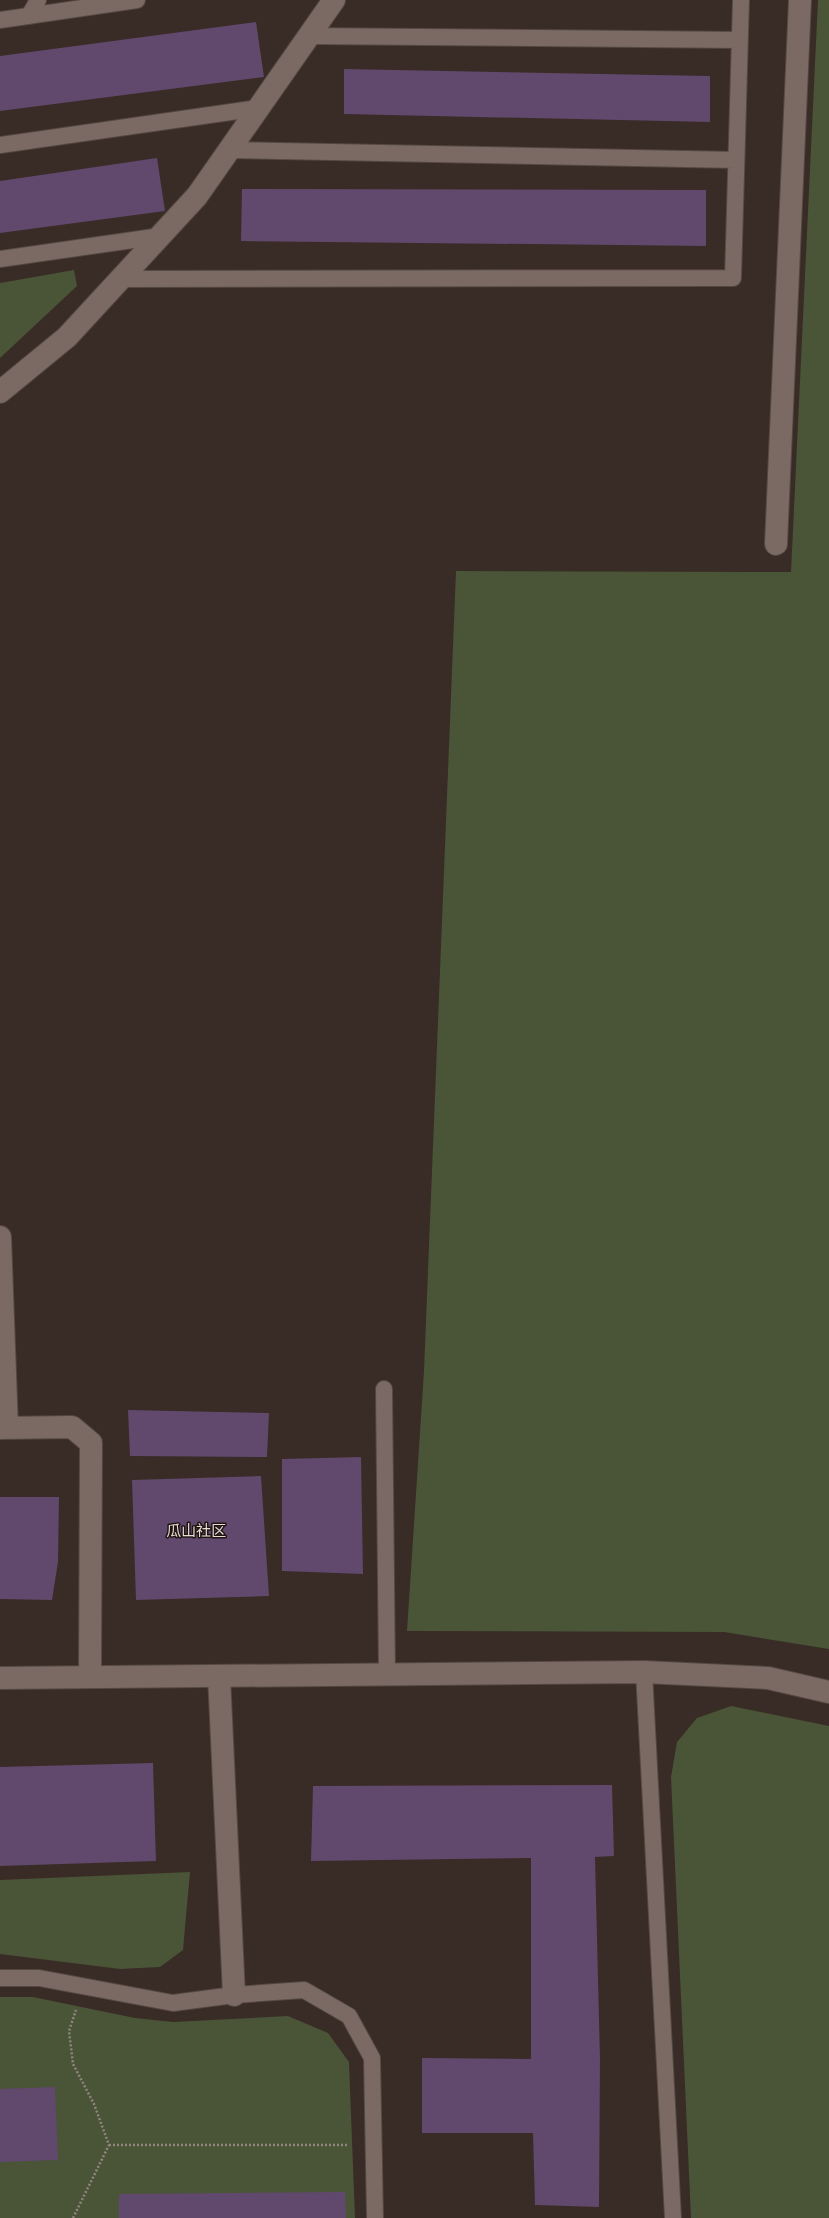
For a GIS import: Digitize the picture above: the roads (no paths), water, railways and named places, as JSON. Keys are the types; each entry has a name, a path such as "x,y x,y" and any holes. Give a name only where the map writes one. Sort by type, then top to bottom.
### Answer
{"street":[{"path":"0,392 67,337 197,196 334,0"},
{"path":"776,544 800,0"},
{"path":"0,1237 3,1428 72,1427 92,1443 90,1678"},
{"path":"0,1678 644,1672 768,1678 829,1692"},
{"path":"219,1676 234,1995"}],"lane":[{"path":"29,16 38,0"},
{"path":"0,20 137,0"},
{"path":"121,279 733,278 741,0"},
{"path":"309,36 740,40"},
{"path":"0,145 259,108"},
{"path":"229,150 736,160"},
{"path":"0,259 161,236"},
{"path":"384,1389 387,1674"},
{"path":"644,1672 673,2218"},
{"path":"0,1978 39,1978 173,2003 234,1995 304,1990 349,2016 372,2058 375,2218"}],"district":[{"name":"瓜山社区","path":"196,1530"}]}
